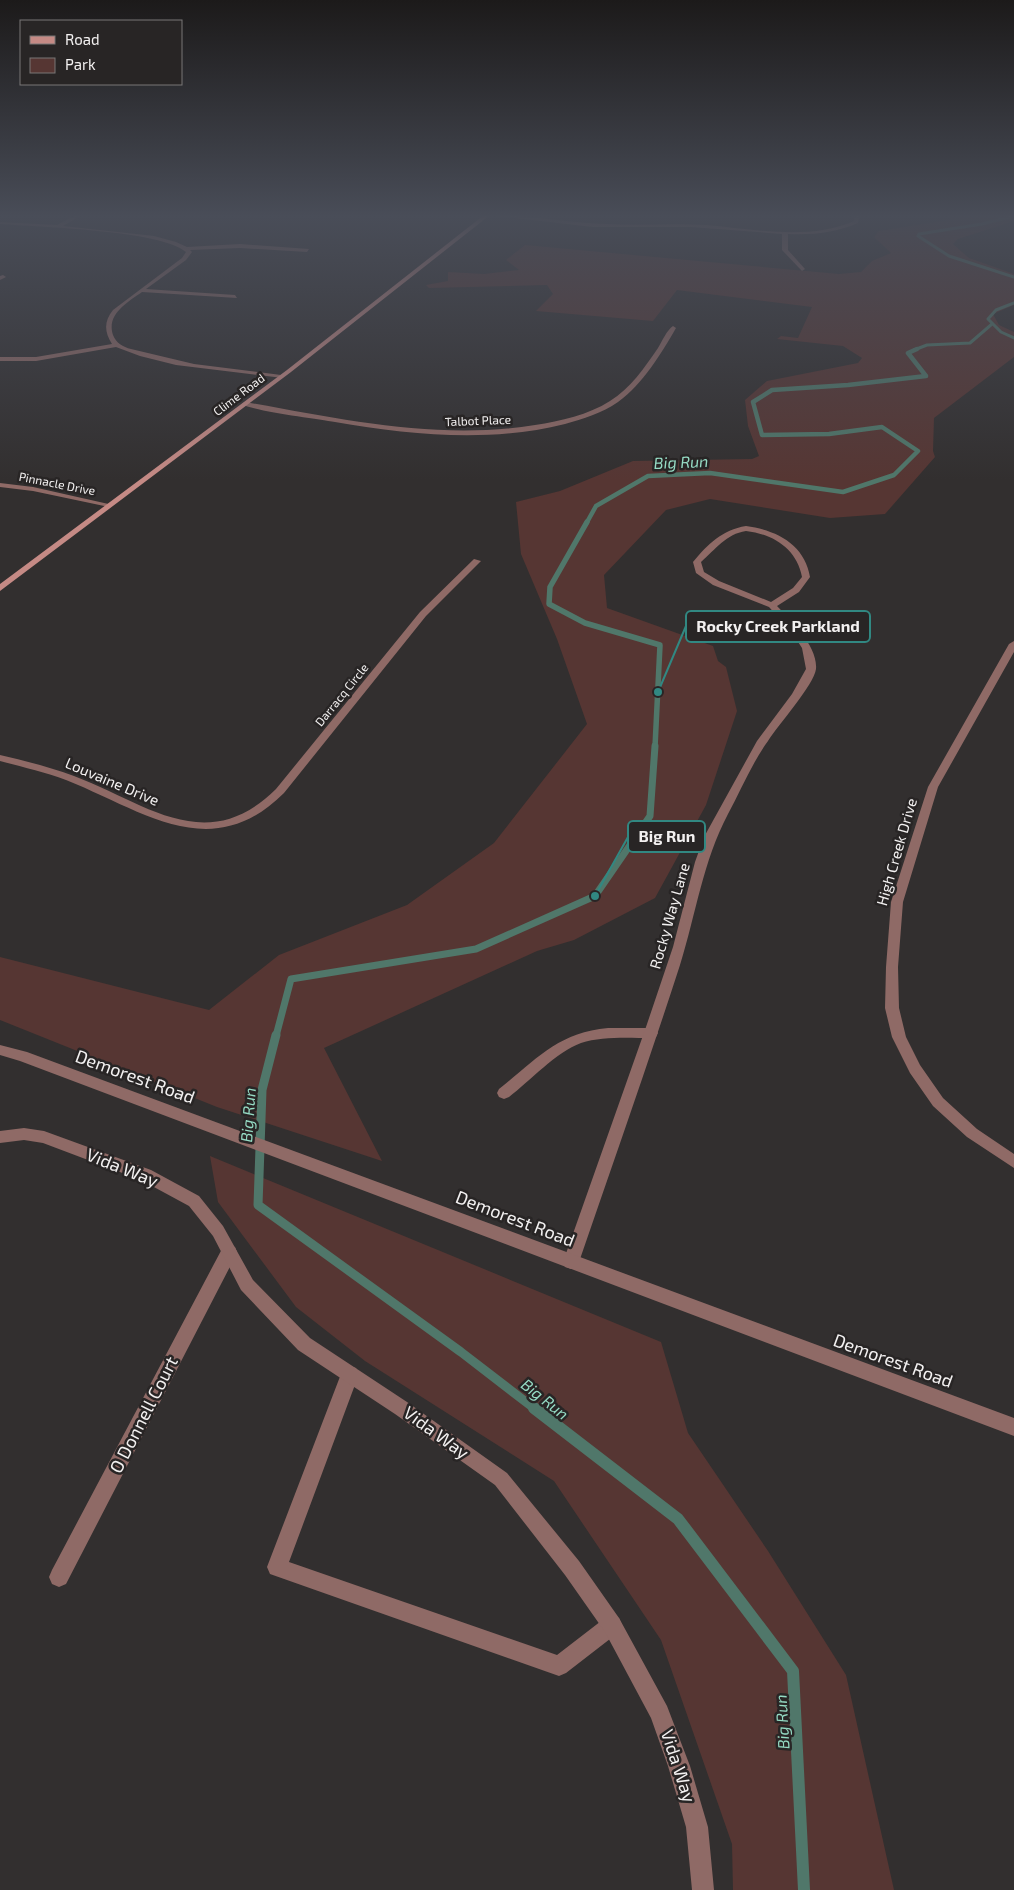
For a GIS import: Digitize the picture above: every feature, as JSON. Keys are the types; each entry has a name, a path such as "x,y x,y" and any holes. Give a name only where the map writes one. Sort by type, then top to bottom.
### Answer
{"main road":[{"name":"Clime Road","path":"0,588 376,303"}],"street":[{"path":"125,303 110,317 108,325 111,336 118,345 132,352 174,362 281,377"},
{"name":"Talbot Place","path":"245,404 431,433 485,434 543,427 572,421 595,412 619,398 633,384 673,328"},
{"path":"0,359 36,359 118,345"},
{"name":"Pinnacle Drive","path":"0,485 33,489 109,505"},
{"name":"Rocky Way Lane","path":"571,1262 651,1033 679,947 701,862 710,837 762,741 797,695 811,669 806,648 794,629 772,605 716,583 700,573 697,562 726,535 738,530 761,531 781,539 803,563 806,577 796,590 772,605"},
{"name":"Darracq Circle","path":"214,826 232,822 254,813 280,791 424,614 477,561"},
{"name":"High Creek Drive","path":"1014,644 933,787 896,902 892,967 892,1008 899,1037 915,1070 938,1102 972,1133 1014,1162"},
{"name":"Louvaine Drive","path":"0,758 70,778 166,821 195,826 214,826"},
{"path":"504,1093 569,1043 587,1037 619,1033 651,1033"},
{"name":"Demorest Road","path":"0,1050 22,1056 208,1125 1014,1427"},
{"name":"Vida Way","path":"1,1137 24,1134 44,1137 146,1175 194,1201 218,1231 247,1285 304,1344 401,1408 501,1479 572,1568 612,1625 660,1713 679,1766 697,1827 703,1890"},
{"name":"O Donnell Court","path":"59,1577 229,1252"},
{"path":"350,1374 277,1567 559,1666 612,1625"}],"green space":[{"path":"544,303 667,303 653,321 536,311"},
{"path":"782,303 1014,303 1014,305 993,314 999,325 1014,332 1014,357 934,418 933,451 935,457 885,514 830,518 710,499 666,510 604,575 607,608 713,646 718,661 726,667 737,711 706,805 655,898 574,940 537,951 324,1048 382,1161 217,1107 0,1020 0,957 209,1010 279,955 407,905 494,843 587,724 557,639 521,554 516,502 560,491 633,461 752,459 759,456 748,426 745,400 767,381 858,363 862,358 843,346 777,339 781,336 798,338 812,307"},
{"path":"210,1156 661,1342 688,1433 768,1551 846,1675 894,1890 733,1890 732,1844 661,1640 554,1481 365,1361 296,1307 218,1202"}],"waterway":[{"name":"Big Run","path":"1013,303 996,310 988,319 1001,332 1014,338"},
{"name":"Big Run","path":"914,350 927,345 970,343 992,324"},
{"name":"Big Run","path":"586,524 596,506 648,476 710,473 843,492 894,475 918,451 882,427 829,434 762,435 753,402 772,390 848,385 926,376 908,353 917,349"},
{"name":"Big Run","path":"587,522 550,587 549,604 585,623 660,645 655,747"},
{"name":"Big Run","path":"276,1036 291,979 476,949 595,896 650,816 655,746"},
{"name":"Big Run","path":"276,1035 262,1090 258,1205 461,1352 535,1409"},
{"name":"Big Run","path":"534,1408 678,1519 793,1671 804,1890"}],"place":[{"name":"Rocky Creek Parkland","path":"658,692"},
{"name":"Big Run","path":"595,896"}]}
